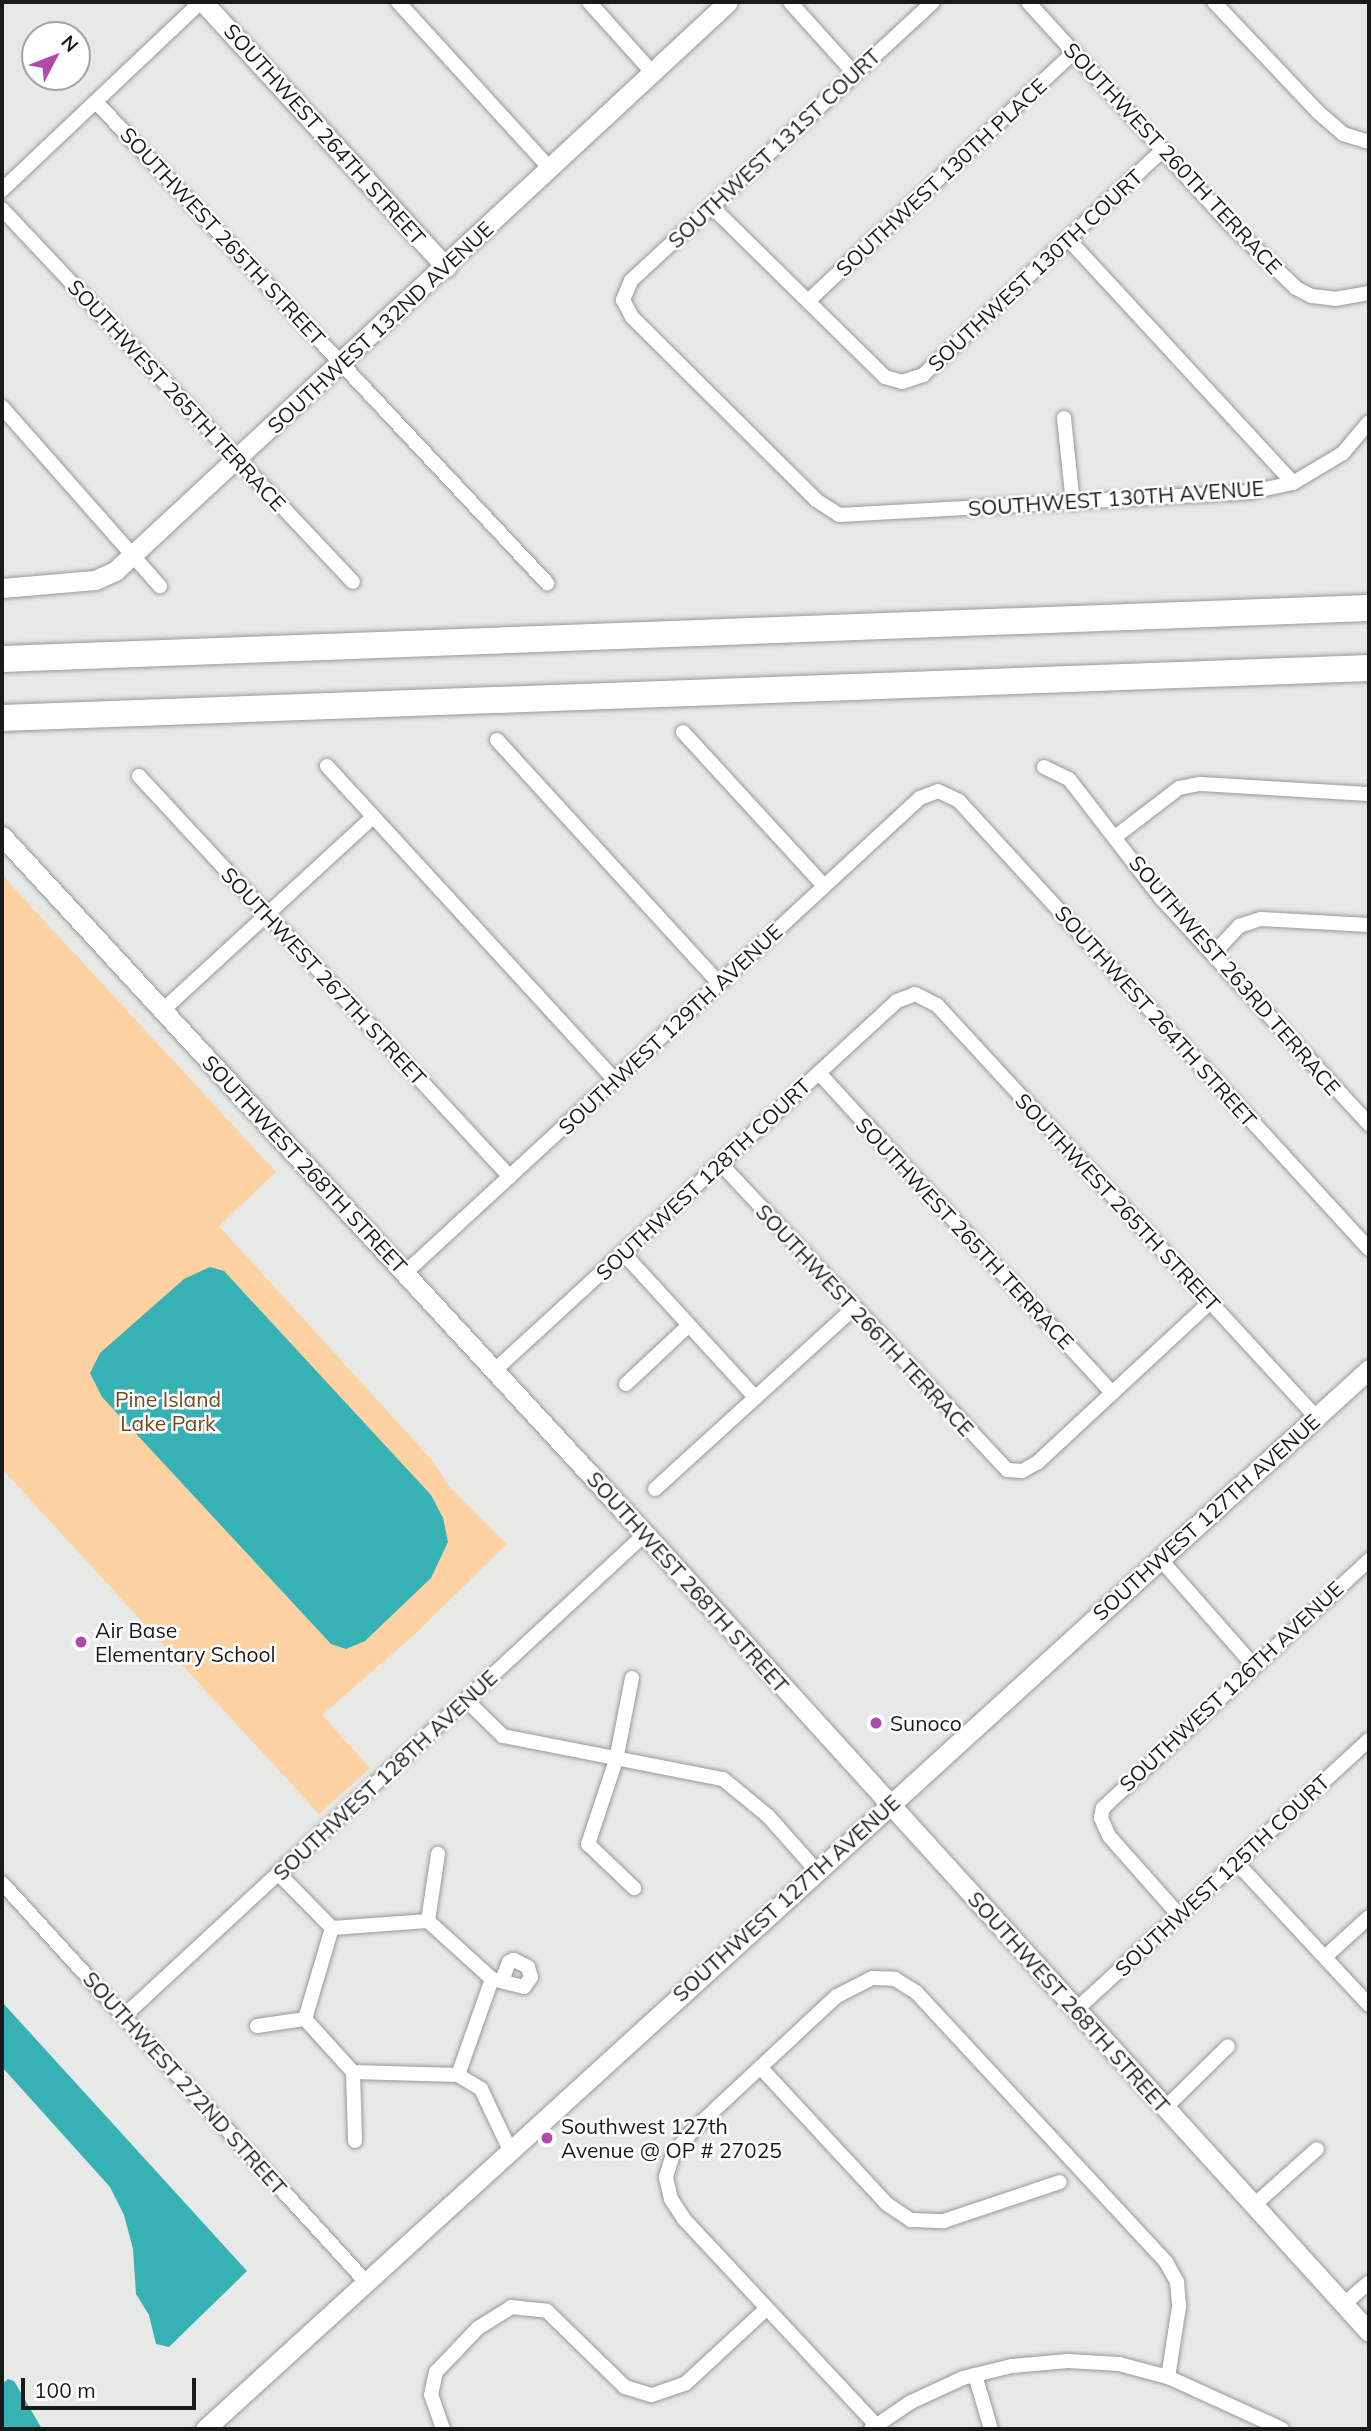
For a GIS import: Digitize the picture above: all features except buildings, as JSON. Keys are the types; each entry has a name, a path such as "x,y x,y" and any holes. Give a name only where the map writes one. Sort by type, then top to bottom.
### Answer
{"highway":[{"path":"2,659 1369,608"},
{"path":"2,718 1369,668"}],"main road":[{"name":"SOUTHWEST 264TH STREET","path":"202,2 446,267"},
{"name":"SOUTHWEST 132ND AVENUE","path":"2,588 95,580 115,571 343,363 446,267 548,166 728,2"},
{"name":"SOUTHWEST 268TH STREET","path":"2,836 645,1534 1369,2332"},
{"name":"SOUTHWEST 127TH AVENUE","path":"205,2429 888,1803 1369,1369"}],"street":[{"path":"2,190 98,104 202,2"},
{"path":"398,2 548,166"},
{"path":"589,2 651,71"},
{"path":"790,2 854,73"},
{"name":"SOUTHWEST 131ST COURT","path":"839,515 797,481 632,317 624,300 631,281 933,2"},
{"name":"SOUTHWEST 260TH TERRACE","path":"1028,2 1163,150 1296,288 1312,296 1335,299 1369,293"},
{"path":"1214,2 1318,112 1343,134 1369,142"},
{"name":"SOUTHWEST 130TH PLACE","path":"808,301 1074,52"},
{"name":"SOUTHWEST 265TH STREET","path":"98,104 294,317 343,363 547,583"},
{"name":"SOUTHWEST 130TH COURT","path":"808,301 886,377 902,382 923,375 1163,150"},
{"path":"711,206 808,301"},
{"name":"SOUTHWEST 265TH TERRACE","path":"2,209 353,582"},
{"path":"1069,240 1293,483"},
{"path":"2,407 135,553 160,586"},
{"path":"1064,418 1073,504"},
{"name":"SOUTHWEST 130TH AVENUE","path":"839,515 1251,492 1293,483 1343,453 1369,422"},
{"path":"683,732 824,886"},
{"path":"497,740 719,984"},
{"path":"327,766 615,1080"},
{"name":"SOUTHWEST 263RD TERRACE","path":"1044,767 1069,779 1161,898 1369,1124"},
{"name":"SOUTHWEST 267TH STREET","path":"139,776 510,1177"},
{"path":"1115,837 1179,788 1200,784 1369,794"},
{"name":"SOUTHWEST 129TH AVENUE","path":"405,1273 920,798 938,791"},
{"name":"SOUTHWEST 264TH STREET","path":"938,791 959,801 1369,1249"},
{"path":"163,1010 373,817"},
{"path":"1214,953 1239,926 1261,919 1369,925"},
{"name":"SOUTHWEST 265TH STREET","path":"915,994 937,1004 1316,1417"},
{"name":"SOUTHWEST 128TH COURT","path":"495,1370 897,1001 915,994"},
{"name":"SOUTHWEST 265TH TERRACE","path":"819,1073 1112,1393"},
{"name":"SOUTHWEST 266TH TERRACE","path":"720,1163 994,1461 1014,1472 1038,1462 1112,1393"},
{"path":"622,1253 755,1397"},
{"path":"1112,1393 1210,1302"},
{"path":"655,1489 854,1308"},
{"path":"626,1384 689,1325"},
{"name":"SOUTHWEST 128TH AVENUE","path":"124,2016 645,1534"},
{"path":"1160,1559 1254,1666"},
{"name":"SOUTHWEST 126TH AVENUE","path":"1178,1914 1109,1836 1101,1818 1110,1798 1369,1560"},
{"path":"632,1678 615,1760 588,1844 634,1888"},
{"path":"466,1700 503,1736 723,1779 768,1816 816,1870"},
{"name":"SOUTHWEST 125TH COURT","path":"1076,2010 1369,1740"},
{"path":"428,1921 438,1854"},
{"path":"1236,1862 1369,2005"},
{"path":"278,1873 332,1928 428,1921 497,1979 457,2075"},
{"name":"SOUTHWEST 272ND STREET","path":"2,1883 367,2283"},
{"path":"1325,1957 1369,1916"},
{"path":"305,2019 332,1928"},
{"path":"1168,2377 1180,2307 1172,2271 1087,2173 906,1984 872,1978 848,1988 681,2142 666,2177 677,2210 873,2427 911,2402 975,2375 1068,2361 1119,2364 1168,2377 1282,2429"},
{"path":"257,2026 305,2019"},
{"path":"305,2019 353,2072 355,2141"},
{"path":"1165,2108 1228,2046"},
{"path":"761,2068 887,2204 911,2220 944,2221 1060,2182"},
{"path":"353,2072 457,2075 481,2089 510,2150"},
{"path":"1254,2205 1317,2149"},
{"path":"1344,2304 1369,2282"},
{"path":"443,2429 431,2395 436,2372 483,2323 511,2307 547,2312 625,2387 652,2395 686,2383 767,2308"},
{"path":"975,2375 991,2429"}],"green space":[{"name":"Pine Island Lake Park","path":"2,875 276,1172 219,1226 430,1458 450,1487 507,1544 415,1634 322,1715 370,1768 319,1814 2,1469"}],"water":[{"path":"210,1267 224,1271 431,1495 443,1518 448,1542 431,1578 365,1641 346,1649 331,1644 102,1397 90,1373 100,1353 184,1279"},
{"path":"2,2002 247,2271 169,2347 156,2344 149,2315 136,2294 133,2249 124,2215 110,2187 2,2067"},
{"path":"8,2379 14,2381 42,2429 2,2429 2,2384"}],"place":[{"name":"Air Base Elementary School","path":"81,1642"},
{"name":"Sunoco","path":"876,1723"},
{"name":"Southwest 127th Avenue @ OP # 27025","path":"547,2138"}]}
